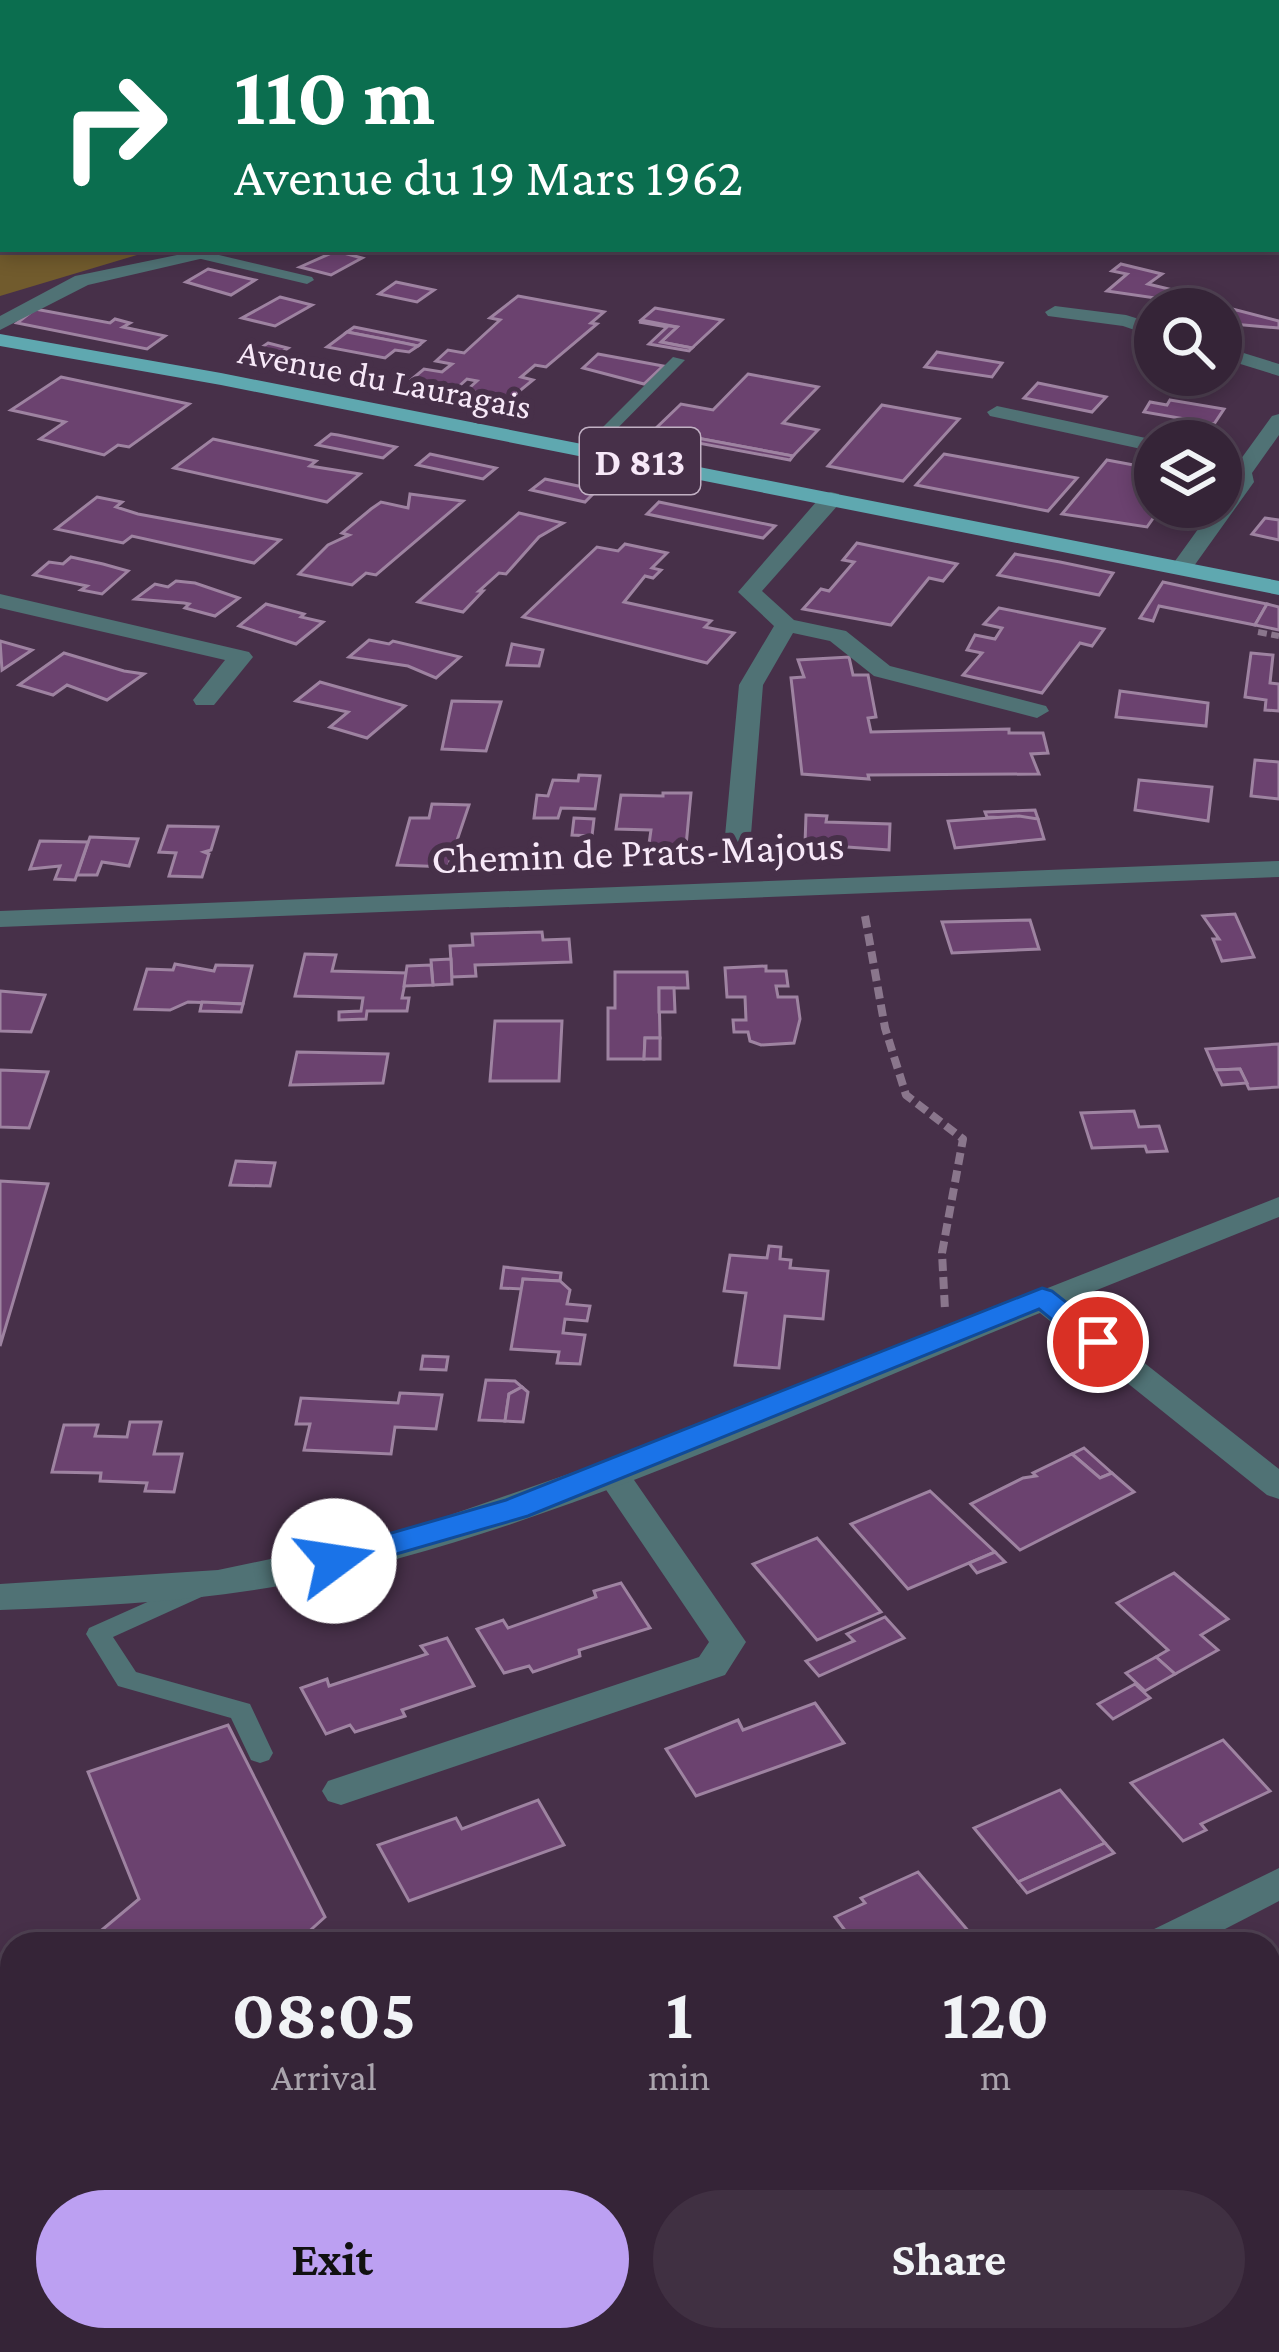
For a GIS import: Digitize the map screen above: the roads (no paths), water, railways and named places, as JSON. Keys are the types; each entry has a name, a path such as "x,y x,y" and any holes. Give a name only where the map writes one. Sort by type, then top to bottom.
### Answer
{"main road":[{"name":"Avenue du Lauragais","path":"0,340 1279,589"}],"street":[{"path":"0,324 82,280 218,252"},
{"path":"1055,311 1134,327"},
{"path":"1242,359 1279,370"},
{"path":"997,412 1134,441"},
{"path":"1242,457 1279,420"},
{"path":"831,499 749,592 786,626 838,636 882,671 1037,711"},
{"path":"1181,568 1210,528"},
{"path":"0,601 241,657 205,700"},
{"path":"736,848 752,685 786,626"},
{"name":"Chemin de Prats-Majous","path":"0,919 1279,869"},
{"path":"0,1597 208,1584 377,1552 517,1508 611,1472 1279,1206"},
{"path":"1042,1298 1279,1487"},
{"path":"341,1792 712,1666 728,1642 611,1472"},
{"path":"1183,1932 1279,1883"}],"lane":[{"path":"202,255 307,280"},
{"path":"587,451 678,360"},
{"path":"208,1584 98,1634 127,1679 241,1711 260,1753"}]}
